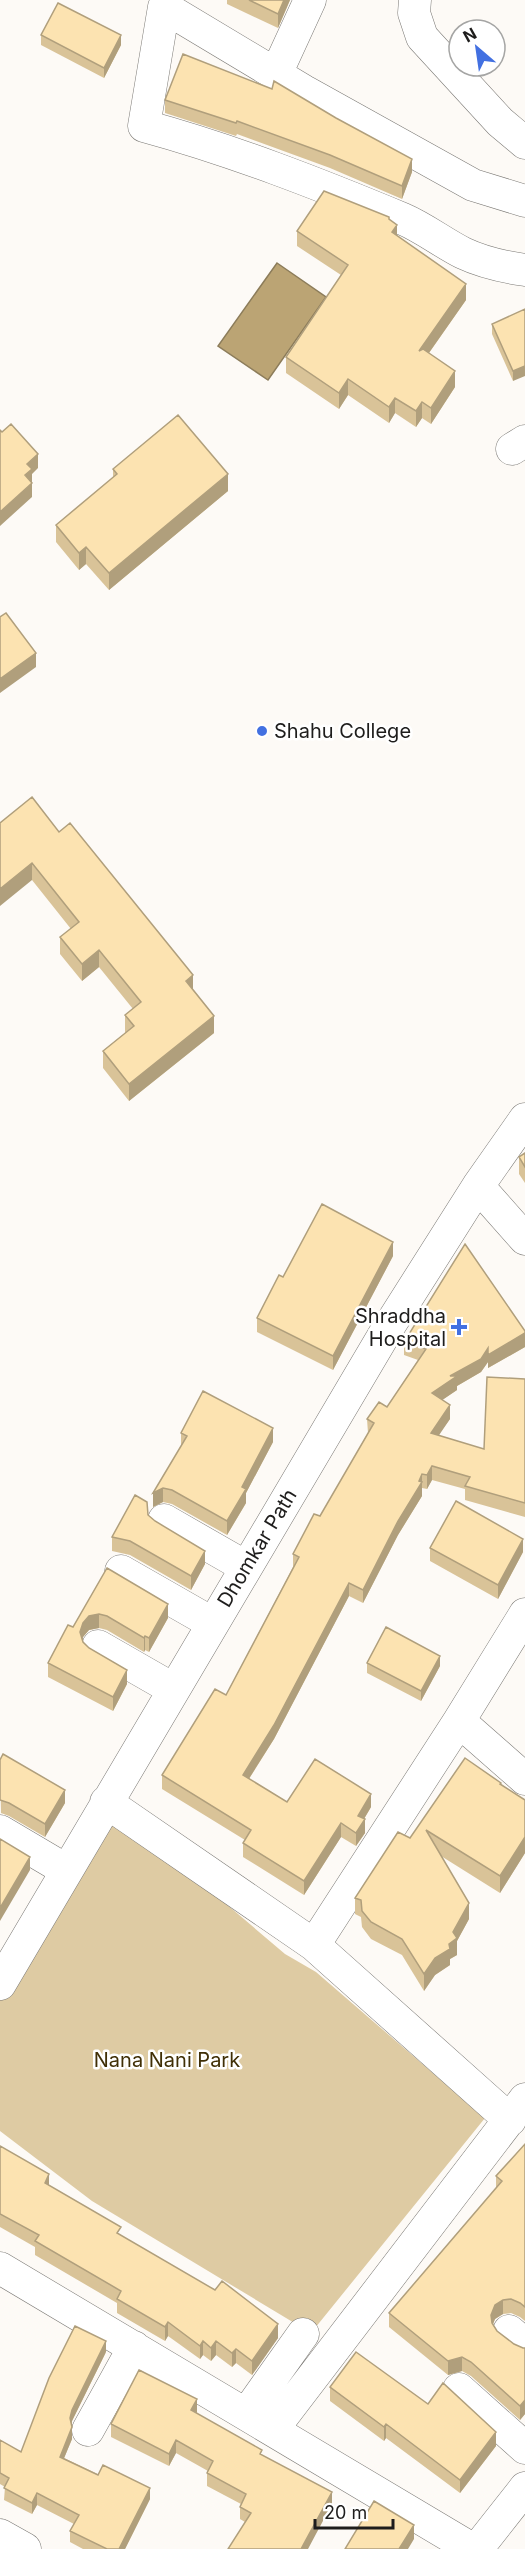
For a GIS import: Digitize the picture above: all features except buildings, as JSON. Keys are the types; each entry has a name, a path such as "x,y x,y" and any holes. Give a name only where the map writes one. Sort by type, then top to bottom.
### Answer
{"street":[{"path":"276,74 310,0"},
{"path":"416,0 414,13 422,37 500,122 525,143"},
{"path":"525,201 473,186 276,74 157,2 144,126 184,137 340,193 407,221 465,254 505,267 525,270"},
{"name":"Dhomkar Path","path":"0,1984 388,1328 478,1186 525,1119"},
{"path":"478,1186 525,1239"},
{"path":"164,1520 246,1567"},
{"path":"121,1571 213,1623"},
{"path":"314,1945 459,1721 525,1614"},
{"path":"98,1646 173,1689"},
{"path":"459,1721 520,1765"},
{"path":"106,1802 314,1945 521,2106 260,2421"},
{"path":"0,1831 66,1870"},
{"path":"0,2268 475,2549 525,2488"},
{"path":"260,2421 303,2334"},
{"path":"88,2430 134,2347"},
{"path":"459,2389 525,2448"},
{"path":"0,2535 25,2549"}],"green space":[{"name":"Nana Nani Park","path":"106,1802 285,1954 316,1972 485,2118 311,2333 92,2201 0,2131 0,1988"}],"shaded area":[{"path":"277,263 326,297 268,380 218,346"}],"place":[{"name":"Shahu College","path":"262,731"},
{"name":"Shraddha Hospital","path":"459,1327"}]}
